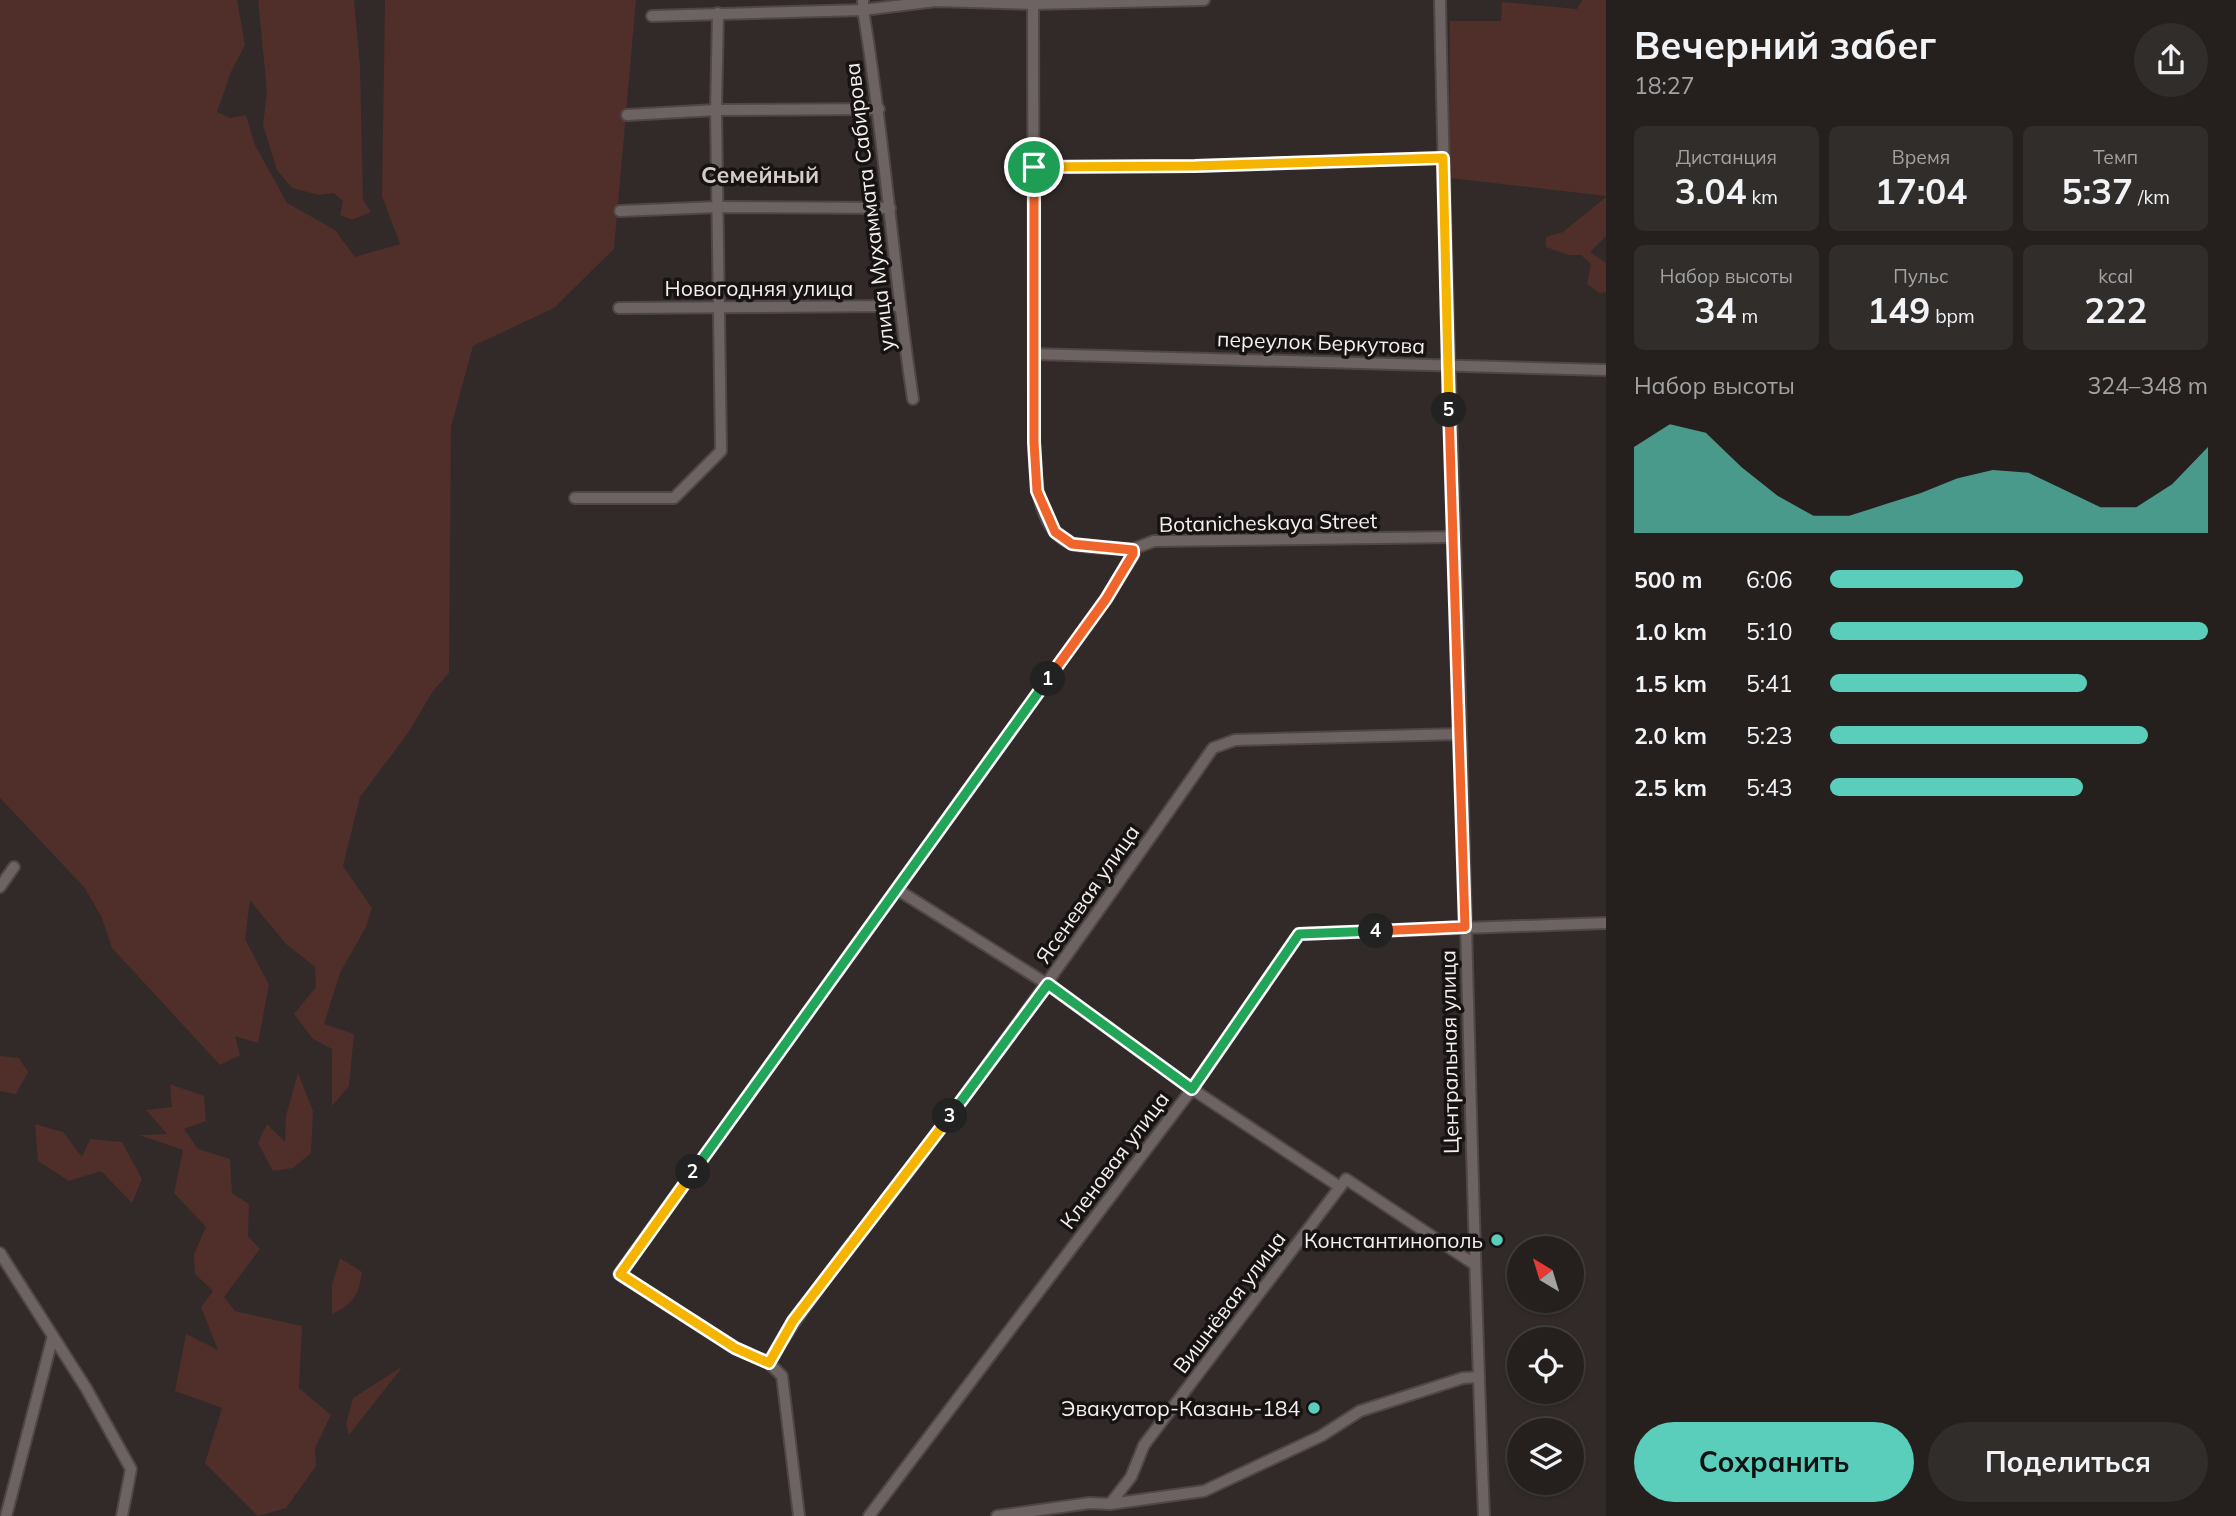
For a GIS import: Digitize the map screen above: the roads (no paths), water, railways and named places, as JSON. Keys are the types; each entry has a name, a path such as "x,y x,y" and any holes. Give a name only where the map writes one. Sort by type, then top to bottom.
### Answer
{"street":[{"path":"652,16 936,1 1205,0"},
{"name":"Центральная улица","path":"1440,0 1474,1264 1484,1516"},
{"path":"1033,2 1035,479 1043,510 1055,532 1072,544 1133,550"},
{"name":"улица Мухаммата Сабирова","path":"863,5 879,108 899,306 913,399"},
{"path":"575,498 674,498 721,451 716,110 718,13"},
{"path":"627,115 716,110 879,108"},
{"path":"1034,167 1207,166 1443,158"},
{"path":"620,211 718,207 890,208"},
{"name":"Новогодняя улица","path":"619,308 899,306"},
{"name":"переулок Беркутова","path":"1034,354 1606,370"},
{"name":"Botanicheskaya Street","path":"769,1363 735,1348 620,1274 1106,599 1133,550 1154,541 1454,537"},
{"name":"Ясеневая улица","path":"769,1363 793,1321 875,1217 1048,984 1213,748 1236,740 1460,734"},
{"path":"0,887 14,867"},
{"path":"898,890 1048,984 1192,1089 1340,1187 1346,1179 1474,1264"},
{"name":"Кленовая улица","path":"869,1516 1192,1089 1299,934 1606,923"},
{"name":"Вишнёвая улица","path":"1110,1504 1131,1477 1144,1445 1340,1187"},
{"path":"0,1253 86,1388 131,1469 122,1516"},
{"path":"6,1516 53,1336"},
{"path":"769,1363 782,1376 799,1516"},
{"path":"997,1516 1022,1510 1090,1503 1110,1504 1204,1491 1321,1436 1360,1411 1463,1378 1479,1377"}],"place":[{"name":"Константинополь","path":"1497,1240"},
{"name":"Эвакуатор-Казань-184","path":"1314,1408"}],"district":[{"name":"Семейный","path":"760,174"}]}
